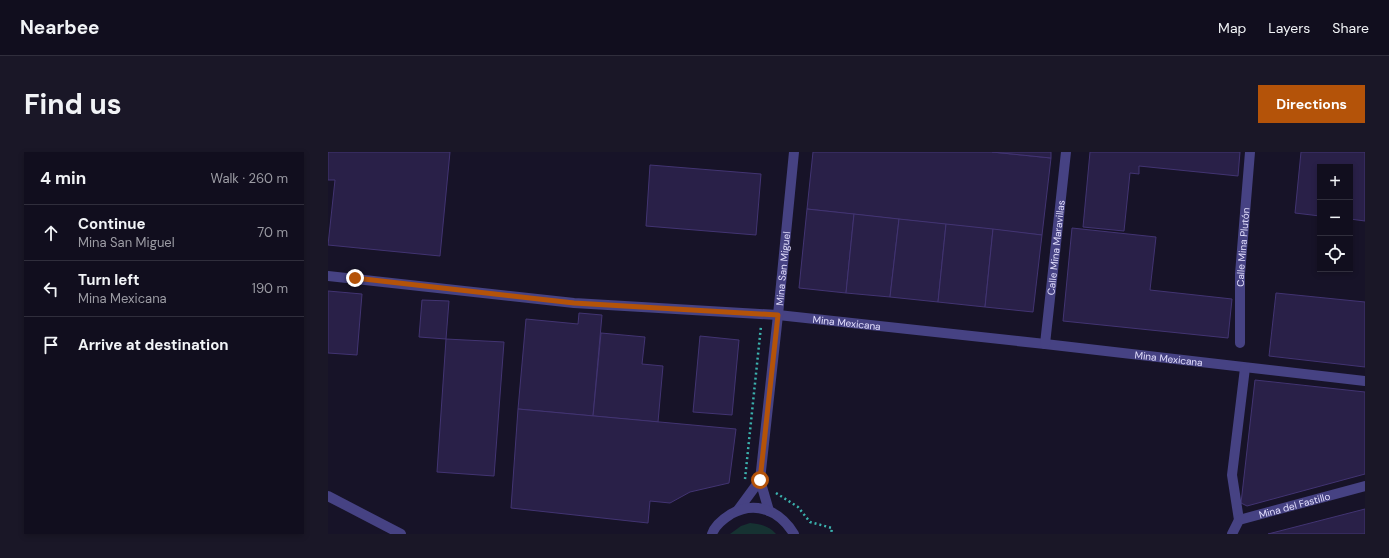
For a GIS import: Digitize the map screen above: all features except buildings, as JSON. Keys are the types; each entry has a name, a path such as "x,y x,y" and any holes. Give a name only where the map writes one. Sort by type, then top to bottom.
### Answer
{"street":[{"name":"Mina San Miguel","path":"760,480 794,152"},
{"name":"Calle Mina Maravillas","path":"1045,344 1066,152"},
{"name":"Calle Mina Plutón","path":"1240,343 1240,274 1250,152"},
{"name":"Mina Mexicana","path":"328,276 574,303 778,315 1365,381"},
{"path":"1232,534 1239,520 1232,475 1245,368"},
{"path":"738,510 760,480"},
{"path":"760,480 770,511"},
{"name":"Mina del Fastillo","path":"1239,520 1365,486"},
{"path":"328,496 401,534"},
{"path":"712,534 724,518 738,510 748,508 759,508 770,511 789,525 794,534"}],"green space":[{"path":"750,523 764,526 771,529 776,534 730,534 741,526"}],"route":[{"path":"355,278 574,303 778,315 760,480"}]}
